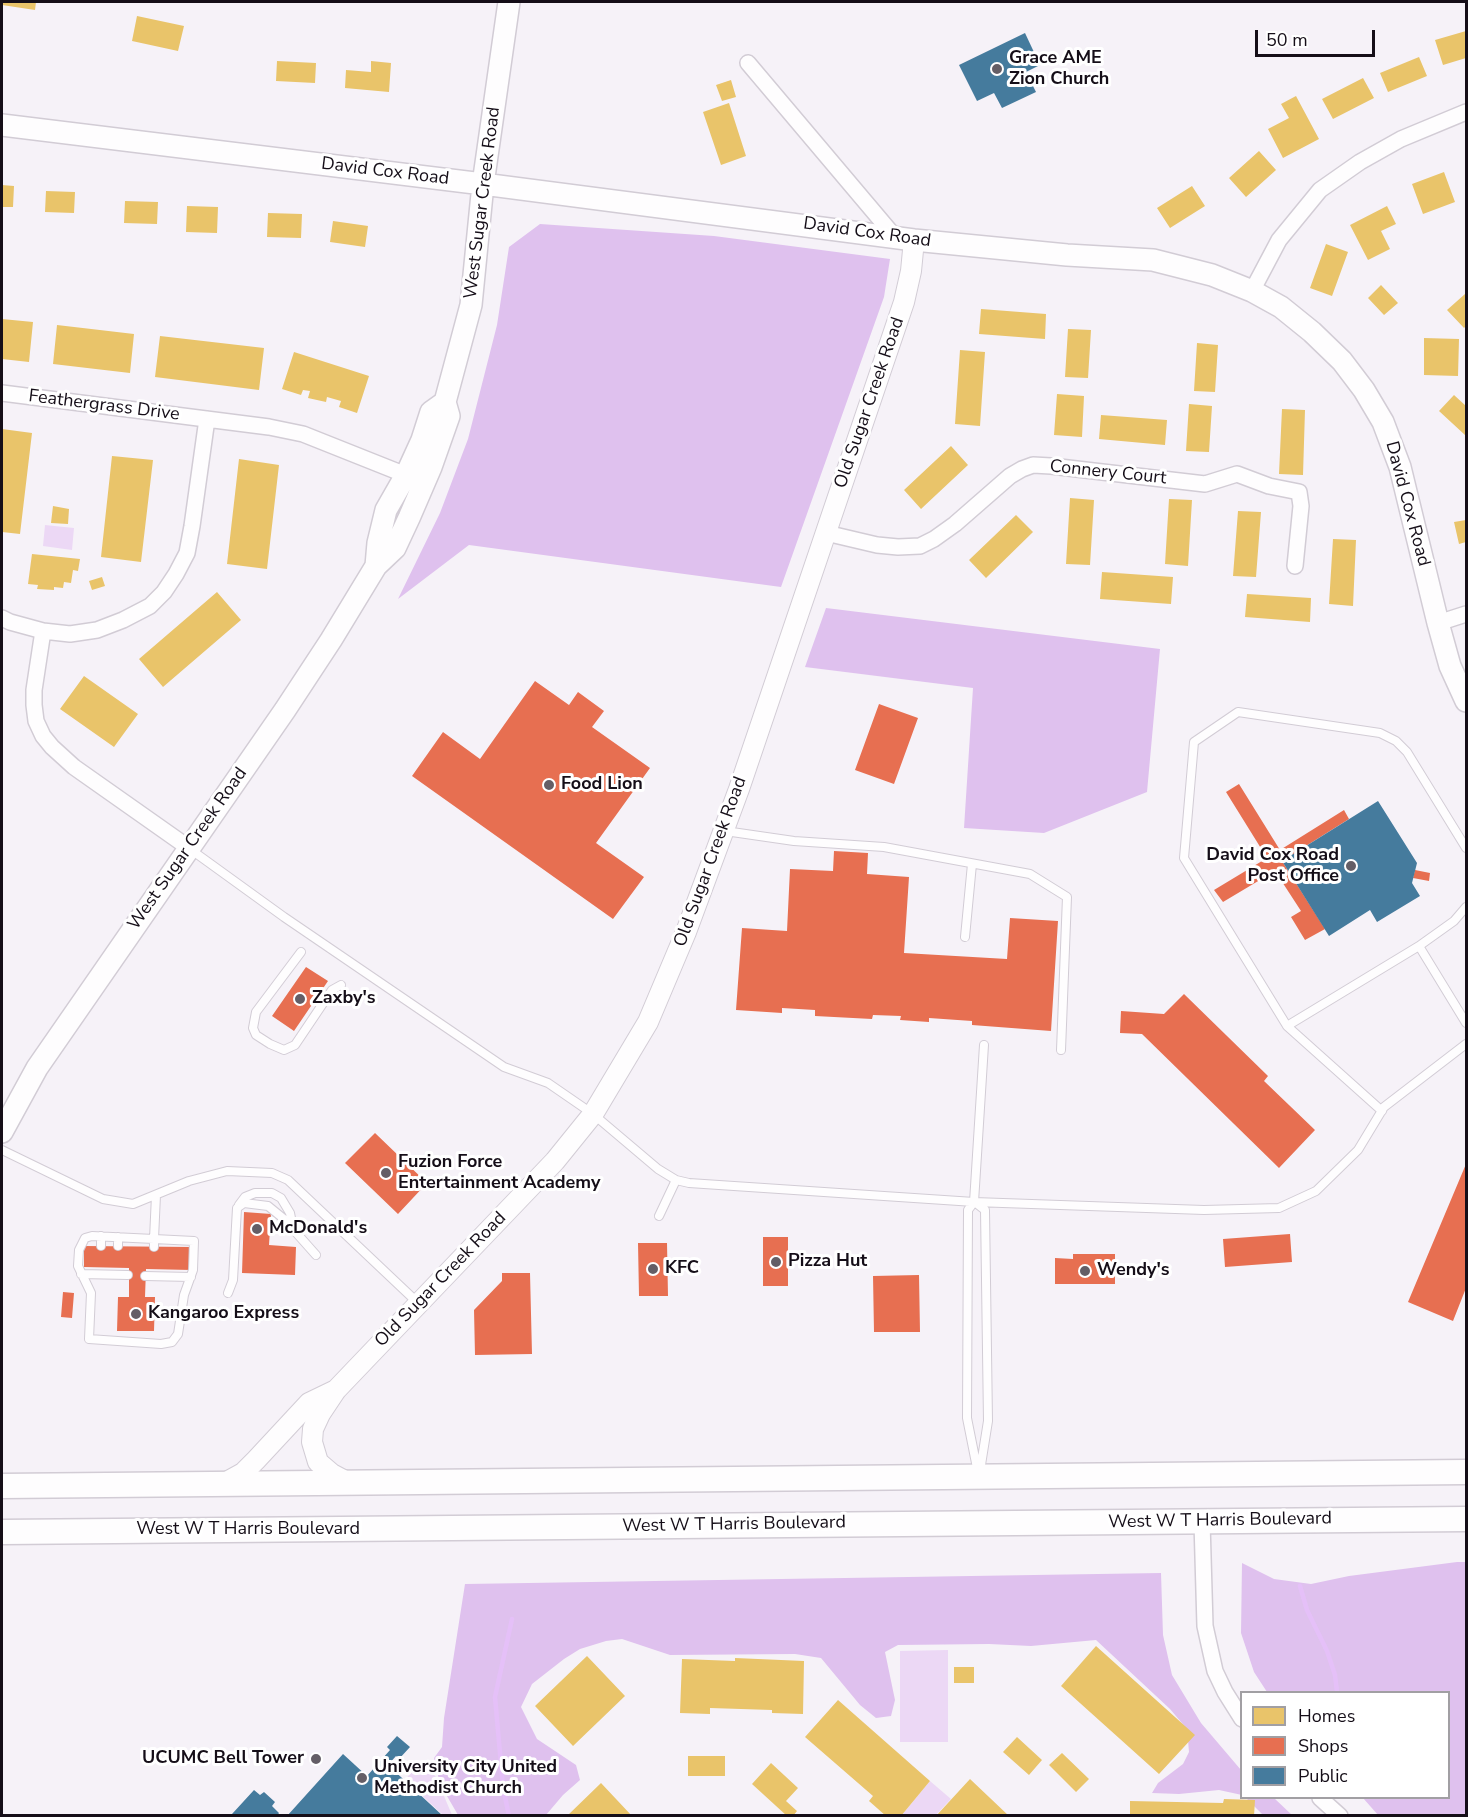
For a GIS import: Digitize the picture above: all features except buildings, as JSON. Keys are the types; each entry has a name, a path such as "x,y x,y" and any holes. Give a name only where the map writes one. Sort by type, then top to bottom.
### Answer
{"main road":[{"name":"West Sugar Creek Road","path":"2,1132 37,1068 316,663 376,566 395,548 431,467 449,416 445,402 471,305 483,184 509,2"},
{"name":"David Cox Road","path":"2,125 904,238 1067,255 1153,260 1212,275 1252,291 1281,308 1312,332 1342,361 1364,390 1383,422 1400,467 1450,666 1467,701"},
{"name":"West Sugar Creek Road","path":"376,566 378,543 386,510 406,475 422,440 431,412 445,402"},
{"path":"2,1486 1467,1472"},
{"name":"West W T Harris Boulevard","path":"2,1532 1467,1519"}],"street":[{"path":"748,63 904,238"},
{"path":"1252,291 1279,240 1320,190 1360,162 1401,140 1467,112"},
{"name":"Old Sugar Creek Road","path":"349,1483 318,1462 312,1442 313,1429 336,1390 555,1161 593,1114 648,1022 686,932 723,831 904,302 911,271 904,238"},
{"name":"Feathergrass Drive","path":"2,393 207,419 303,434 406,475"},
{"path":"2,618 43,631 70,634 97,630 150,606 164,592 187,553 207,419"},
{"name":"Connery Court","path":"826,533 877,545 920,546 955,524 1010,476 1022,468 1034,465 1205,484 1237,474 1269,486 1299,492 1301,506 1295,566"},
{"path":"1438,623 1467,614"},
{"path":"43,631 34,690 36,721 43,736 75,767 189,848"},
{"name":"Old Sugar Creek Road","path":"224,1484 243,1473 309,1403 336,1390"},
{"path":"1202,1522 1205,1626 1215,1671 1224,1692 1240,1716"},
{"path":"1322,1799 1340,1815"}],"lane":[{"path":"1382,1112 1287,1026 1184,858 1194,742 1239,712 1380,734 1396,741 1407,752 1467,848"},
{"path":"723,831 794,841 884,848 1030,874 1067,897 1061,1050"},
{"path":"189,848 284,917 504,1067 548,1083 593,1114 658,1169 676,1180 689,1183 974,1202 1204,1210 1279,1208 1316,1191 1358,1150 1384,1107 1467,1044"},
{"path":"965,937 972,864"},
{"path":"1287,1026 1419,946 1454,921 1467,907"},
{"path":"1419,946 1467,1023"},
{"path":"301,952 256,1012 253,1028 256,1035 284,1050 295,1045 332,990 341,985"},
{"path":"979,1478 967,1418 968,1210 974,1202 984,1045"},
{"path":"2,1150 103,1199 133,1204 189,1181 227,1171 272,1173 288,1180 419,1304"},
{"path":"659,1216 676,1180"},
{"path":"228,1293 233,1280 235,1219 245,1197 255,1193 272,1193 281,1198 290,1213 294,1230"},
{"path":"154,1243 156,1195"},
{"path":"974,1202 985,1210 986,1245 988,1421 979,1478"},
{"path":"239,1207 244,1203 268,1206 316,1255"},
{"path":"101,1236 101,1246"},
{"path":"118,1237 118,1246"},
{"path":"118,1237 154,1243 174,1244 194,1241 194,1270 184,1295 178,1334 172,1342 161,1344 89,1339 90,1293 78,1266 79,1250 85,1238 118,1237"},
{"path":"81,1274 118,1271 128,1275"},
{"path":"145,1276 154,1273 174,1273 191,1277"}],"shaded area":[{"path":"540,224 714,236 890,259 884,297 781,587 469,545 398,599 440,513 468,439 497,325 509,247"},
{"path":"45,525 74,528 72,550 43,546"},
{"path":"826,608 1160,649 1147,792 1044,833 964,828 973,688 805,667"},
{"path":"1466,1562 1466,1815 1378,1815 1364,1799 1450,1799 1450,1691 1266,1691 1254,1672 1241,1633 1242,1563 1274,1579 1311,1584 1349,1576"},
{"path":"1161,1573 1163,1635 1172,1675 1201,1723 1240,1769 1240,1795 1219,1790 1179,1794 1152,1793 1158,1783 1183,1764 1189,1752 1187,1729 1170,1709 1096,1640 1031,1646 898,1645 885,1652 895,1700 891,1716 876,1718 860,1705 821,1658 795,1654 670,1655 622,1639 580,1649 564,1659 532,1684 521,1707 537,1739 576,1765 580,1780 546,1815 458,1815 440,1784 434,1758 442,1747 444,1718 465,1584"},
{"path":"948,1650 948,1742 900,1742 900,1651"},
{"path":"424,1764 436,1777 452,1815 443,1815 405,1780 417,1765"},
{"path":"930,1781 951,1799 936,1815 901,1816"},
{"path":"1247,1799 1275,1799 1292,1815 1263,1815"}],"waterway":[{"path":"1300,1586 1307,1610 1327,1651 1335,1675 1337,1691"},
{"path":"509,1816 503,1787 495,1697 512,1619"}],"place":[{"name":"Grace AME Zion Church","path":"997,69"},
{"name":"Food Lion","path":"549,785"},
{"name":"David Cox Road Post Office","path":"1351,866"},
{"name":"Zaxby's","path":"300,999"},
{"name":"Fuzion Force Entertainment Academy","path":"386,1173"},
{"name":"McDonald's","path":"257,1229"},
{"name":"Pizza Hut","path":"776,1262"},
{"name":"KFC","path":"653,1269"},
{"name":"Wendy's","path":"1085,1271"},
{"name":"Kangaroo Express","path":"136,1314"},
{"name":"UCUMC Bell Tower","path":"316,1759"},
{"name":"University City United Methodist Church","path":"362,1778"}]}
